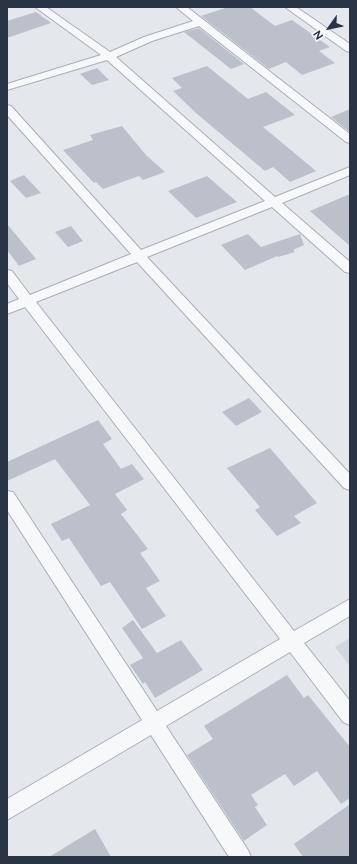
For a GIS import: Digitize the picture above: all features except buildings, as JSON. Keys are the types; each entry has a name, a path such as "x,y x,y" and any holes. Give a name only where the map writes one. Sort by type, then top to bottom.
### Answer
{"street":[{"path":"40,7 109,56 350,269"},
{"path":"181,7 350,140"},
{"path":"290,7 350,49"},
{"path":"7,86 109,56 148,39 200,22"},
{"path":"7,108 139,256 350,484"},
{"path":"7,309 350,171"},
{"path":"7,274 350,716"},
{"path":"7,497 241,857"},
{"path":"7,810 350,607"}],"shaded area":[{"path":"350,638 350,666 335,647"}]}
